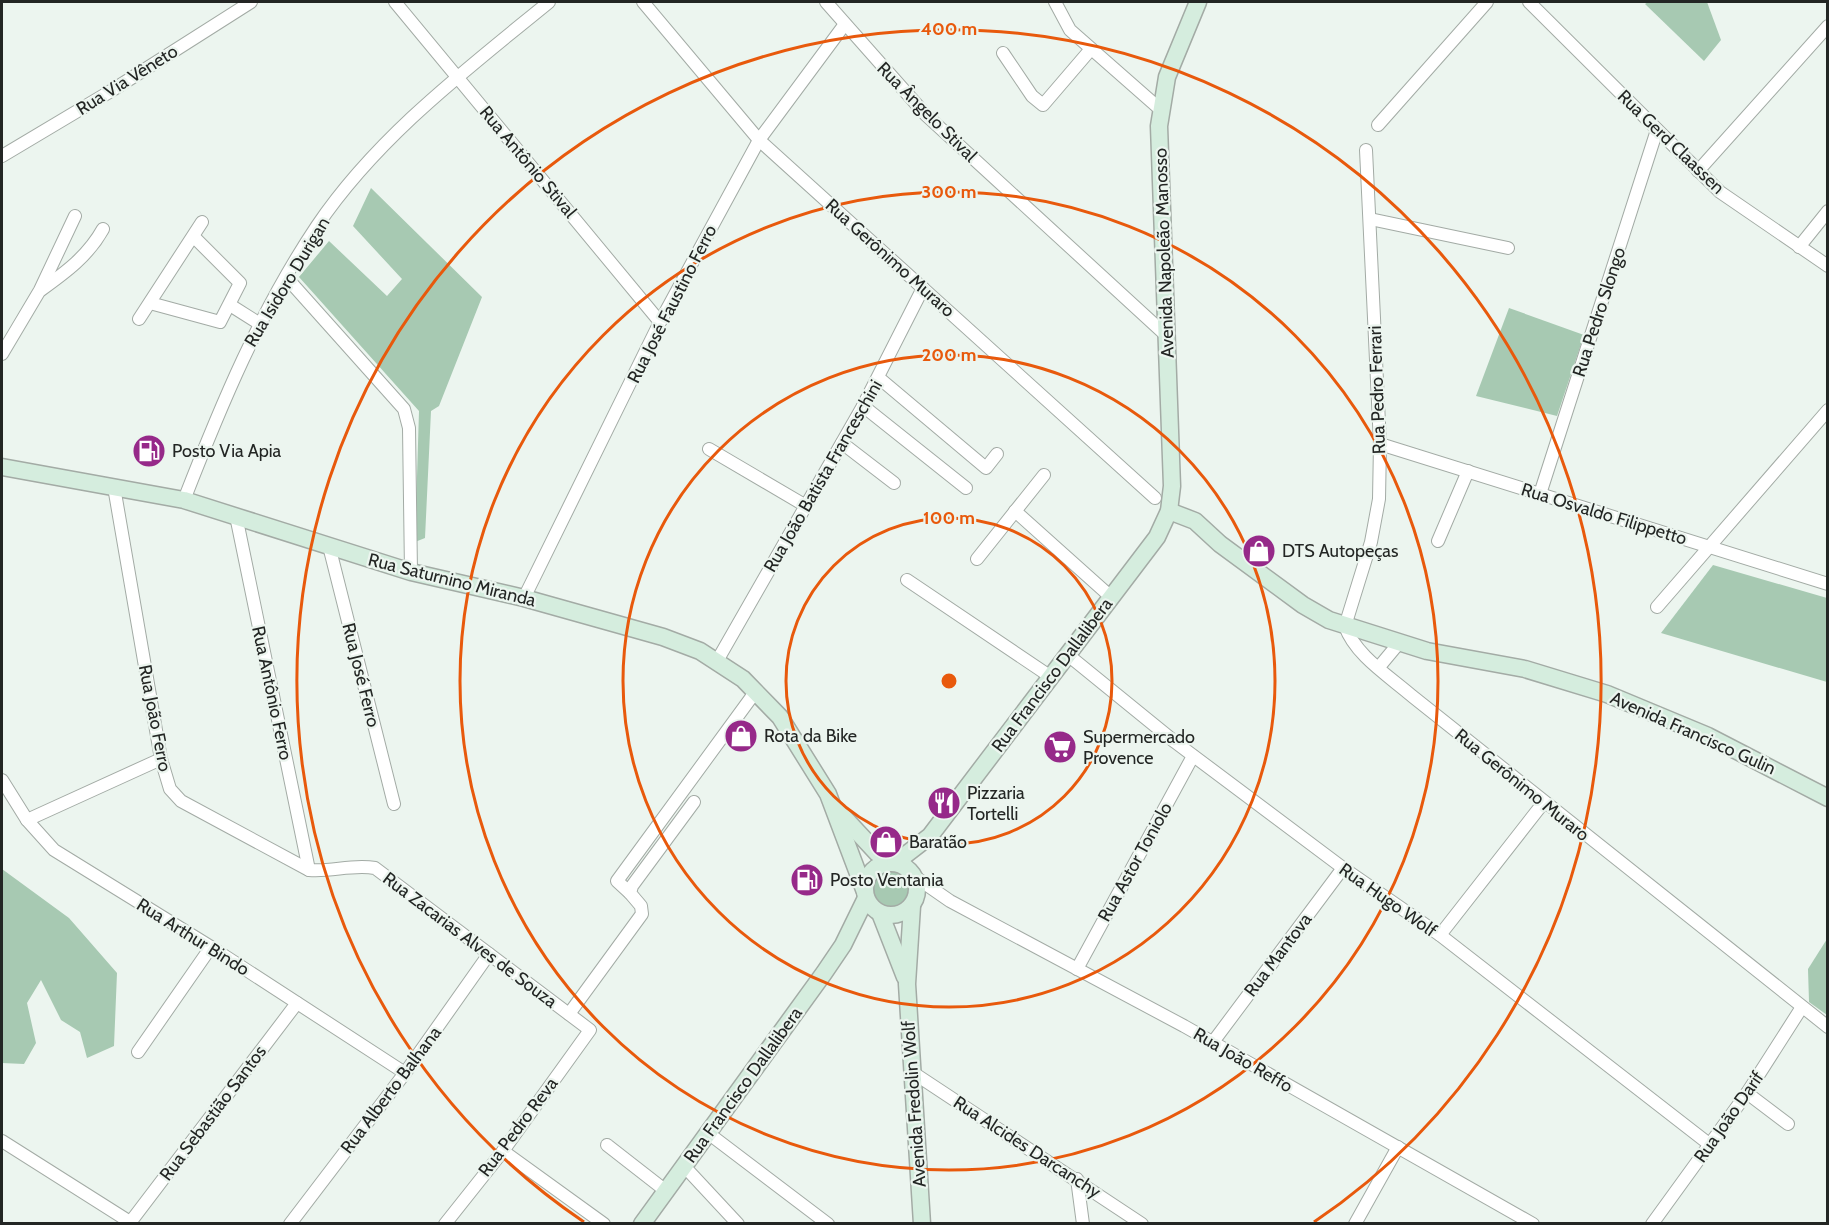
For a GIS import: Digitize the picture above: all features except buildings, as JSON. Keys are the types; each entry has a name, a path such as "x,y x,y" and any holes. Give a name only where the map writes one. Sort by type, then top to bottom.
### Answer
{"street":[{"name":"Rua Via Vêneto","path":"2,156 127,81 251,2"},
{"name":"Rua Antônio Stival","path":"395,2 660,322"},
{"name":"Rua Isidoro Durigan","path":"184,500 230,382 286,277 318,225 386,145 457,78 549,2"},
{"name":"Rua Gerônimo Muraro","path":"643,2 759,140 1155,498"},
{"name":"Rua Ângelo Stival","path":"826,2 934,123 1168,337"},
{"path":"1055,2 1070,30 1161,110"},
{"name":"Avenida Napoleão Manosso","path":"1169,511 1173,486 1159,143 1161,110 1174,58 1198,2"},
{"path":"1378,125 1487,2"},
{"name":"Rua Gerd Claassen","path":"1529,2 1730,200 1827,266"},
{"name":"Rua José Faustino Ferro","path":"524,598 660,322 759,140 845,24"},
{"path":"1698,171 1827,26"},
{"path":"1003,53 1028,90 1043,105 1091,49"},
{"name":"Rua Pedro Slongo","path":"1540,494 1657,130"},
{"name":"Rua Pedro Ferrari","path":"1345,626 1377,519 1380,444 1366,150"},
{"path":"1800,247 1827,211"},
{"path":"2,354 40,290 75,216"},
{"path":"1370,219 1508,248"},
{"path":"139,319 202,222"},
{"path":"40,290 75,265 93,247 103,229"},
{"path":"150,303 220,322 240,283 194,237"},
{"path":"286,277 404,409 409,428 411,572"},
{"name":"Rua João Batista Franceschini","path":"717,661 879,378 923,288"},
{"path":"230,305 260,324"},
{"path":"879,378 986,468 997,454"},
{"path":"863,406 966,488"},
{"path":"1657,607 1827,410"},
{"path":"842,443 894,483"},
{"name":"Rua Osvaldo Filippetto","path":"1380,444 1827,584"},
{"path":"709,449 806,506"},
{"name":"Rua Saturnino Miranda","path":"2,467 184,500 411,572 524,598 686,644 717,661 756,691 780,717 833,805 872,903"},
{"path":"1438,541 1468,471"},
{"path":"977,559 1044,475"},
{"name":"Rua João Ferro","path":"114,487 160,759 170,789 181,801 309,870"},
{"path":"1015,511 1111,597"},
{"path":"1169,511 1188,529 1220,544 1303,605 1345,626"},
{"name":"Rua Francisco Dallalibera","path":"893,863 930,836 1157,537 1169,511"},
{"name":"Rua Antônio Ferro","path":"236,516 309,870"},
{"name":"Rua José Ferro","path":"329,546 394,804"},
{"path":"907,580 1051,677"},
{"name":"Rua Gerônimo Muraro","path":"1345,626 1352,642 1379,668 1827,1028"},
{"name":"Avenida Francisco Gulin","path":"1345,626 1447,657 1543,674 1617,698 1708,736 1827,798"},
{"path":"1379,668 1399,643"},
{"name":"Rua Hugo Wolf","path":"1068,655 1193,756 1343,868 1440,935 1709,1144"},
{"path":"569,1014 642,914 641,906 617,881 756,691"},
{"name":"Rua Astor Toniolo","path":"1077,969 1193,756"},
{"path":"27,820 160,759"},
{"name":"Rua Arthur Bindo","path":"2,780 27,820 54,850 211,947 405,1072"},
{"path":"630,893 632,886 694,802"},
{"path":"1440,935 1544,802"},
{"name":"Rua Saturnino Miranda","path":"833,805 877,853 893,863"},
{"name":"Rua Francisco Dallalibera","path":"916,883 930,836"},
{"path":"893,863 903,865 916,883 912,906 897,915 872,903 869,875 874,869 893,863"},
{"name":"Rua Zacarias Alves de Souza","path":"309,870 328,872 359,865 375,868 590,1030"},
{"name":"Rua Mantova","path":"1212,1042 1343,868"},
{"name":"Rua João Reffo","path":"916,883 1212,1042 1533,1224"},
{"name":"Rua Francisco Dallalibera","path":"642,1224 872,903"},
{"name":"Avenida Fredolin Wolf","path":"872,903 907,984"},
{"name":"Avenida Fredolin Wolf","path":"912,906 907,984 922,1224"},
{"path":"138,1052 211,947"},
{"name":"Rua Alberto Balhana","path":"291,1224 405,1072 489,954"},
{"name":"Rua Sebastião Santos","path":"130,1223 297,1003"},
{"name":"Rua João Darif","path":"1652,1224 1747,1093 1802,1007"},
{"name":"Rua Pedro Reva","path":"444,1224 503,1151 590,1030"},
{"name":"Rua Alcides Darcanchy","path":"912,1072 1142,1224"},
{"path":"1747,1093 1788,1124"},
{"path":"708,1133 828,1224"},
{"path":"2,1140 130,1223"},
{"path":"607,1145 666,1191"},
{"path":"1354,1224 1398,1147"},
{"path":"503,1151 604,1224"},
{"path":"684,1166 738,1224"},
{"path":"1077,1179 1083,1224"}],"green space":[{"path":"1648,2 1707,2 1721,40 1704,61 1645,4"},
{"path":"371,188 482,297 439,406 431,411 425,538 415,542 419,411 299,277 329,241 387,296 402,279 353,226"},
{"path":"1509,308 1584,335 1557,416 1476,396"},
{"path":"1713,565 1827,598 1827,682 1661,633"},
{"path":"892,867 907,874 914,889 907,904 892,911 877,904 870,889 877,874"},
{"path":"2,869 69,918 117,973 114,1046 87,1058 80,1032 61,1020 41,980 27,1003 36,1043 24,1064 2,1063"},
{"path":"1827,939 1827,1015 1809,1002 1808,969"}],"place":[{"name":"Posto Via Apia","path":"149,451"},
{"name":"DTS Autopeças","path":"1259,551"},
{"name":"Rota da Bike","path":"741,736"},
{"name":"Supermercado Provence","path":"1060,747"},
{"name":"Pizzaria Tortelli","path":"944,803"},
{"name":"Baratão","path":"886,842"},
{"name":"Posto Ventania","path":"807,880"}]}
